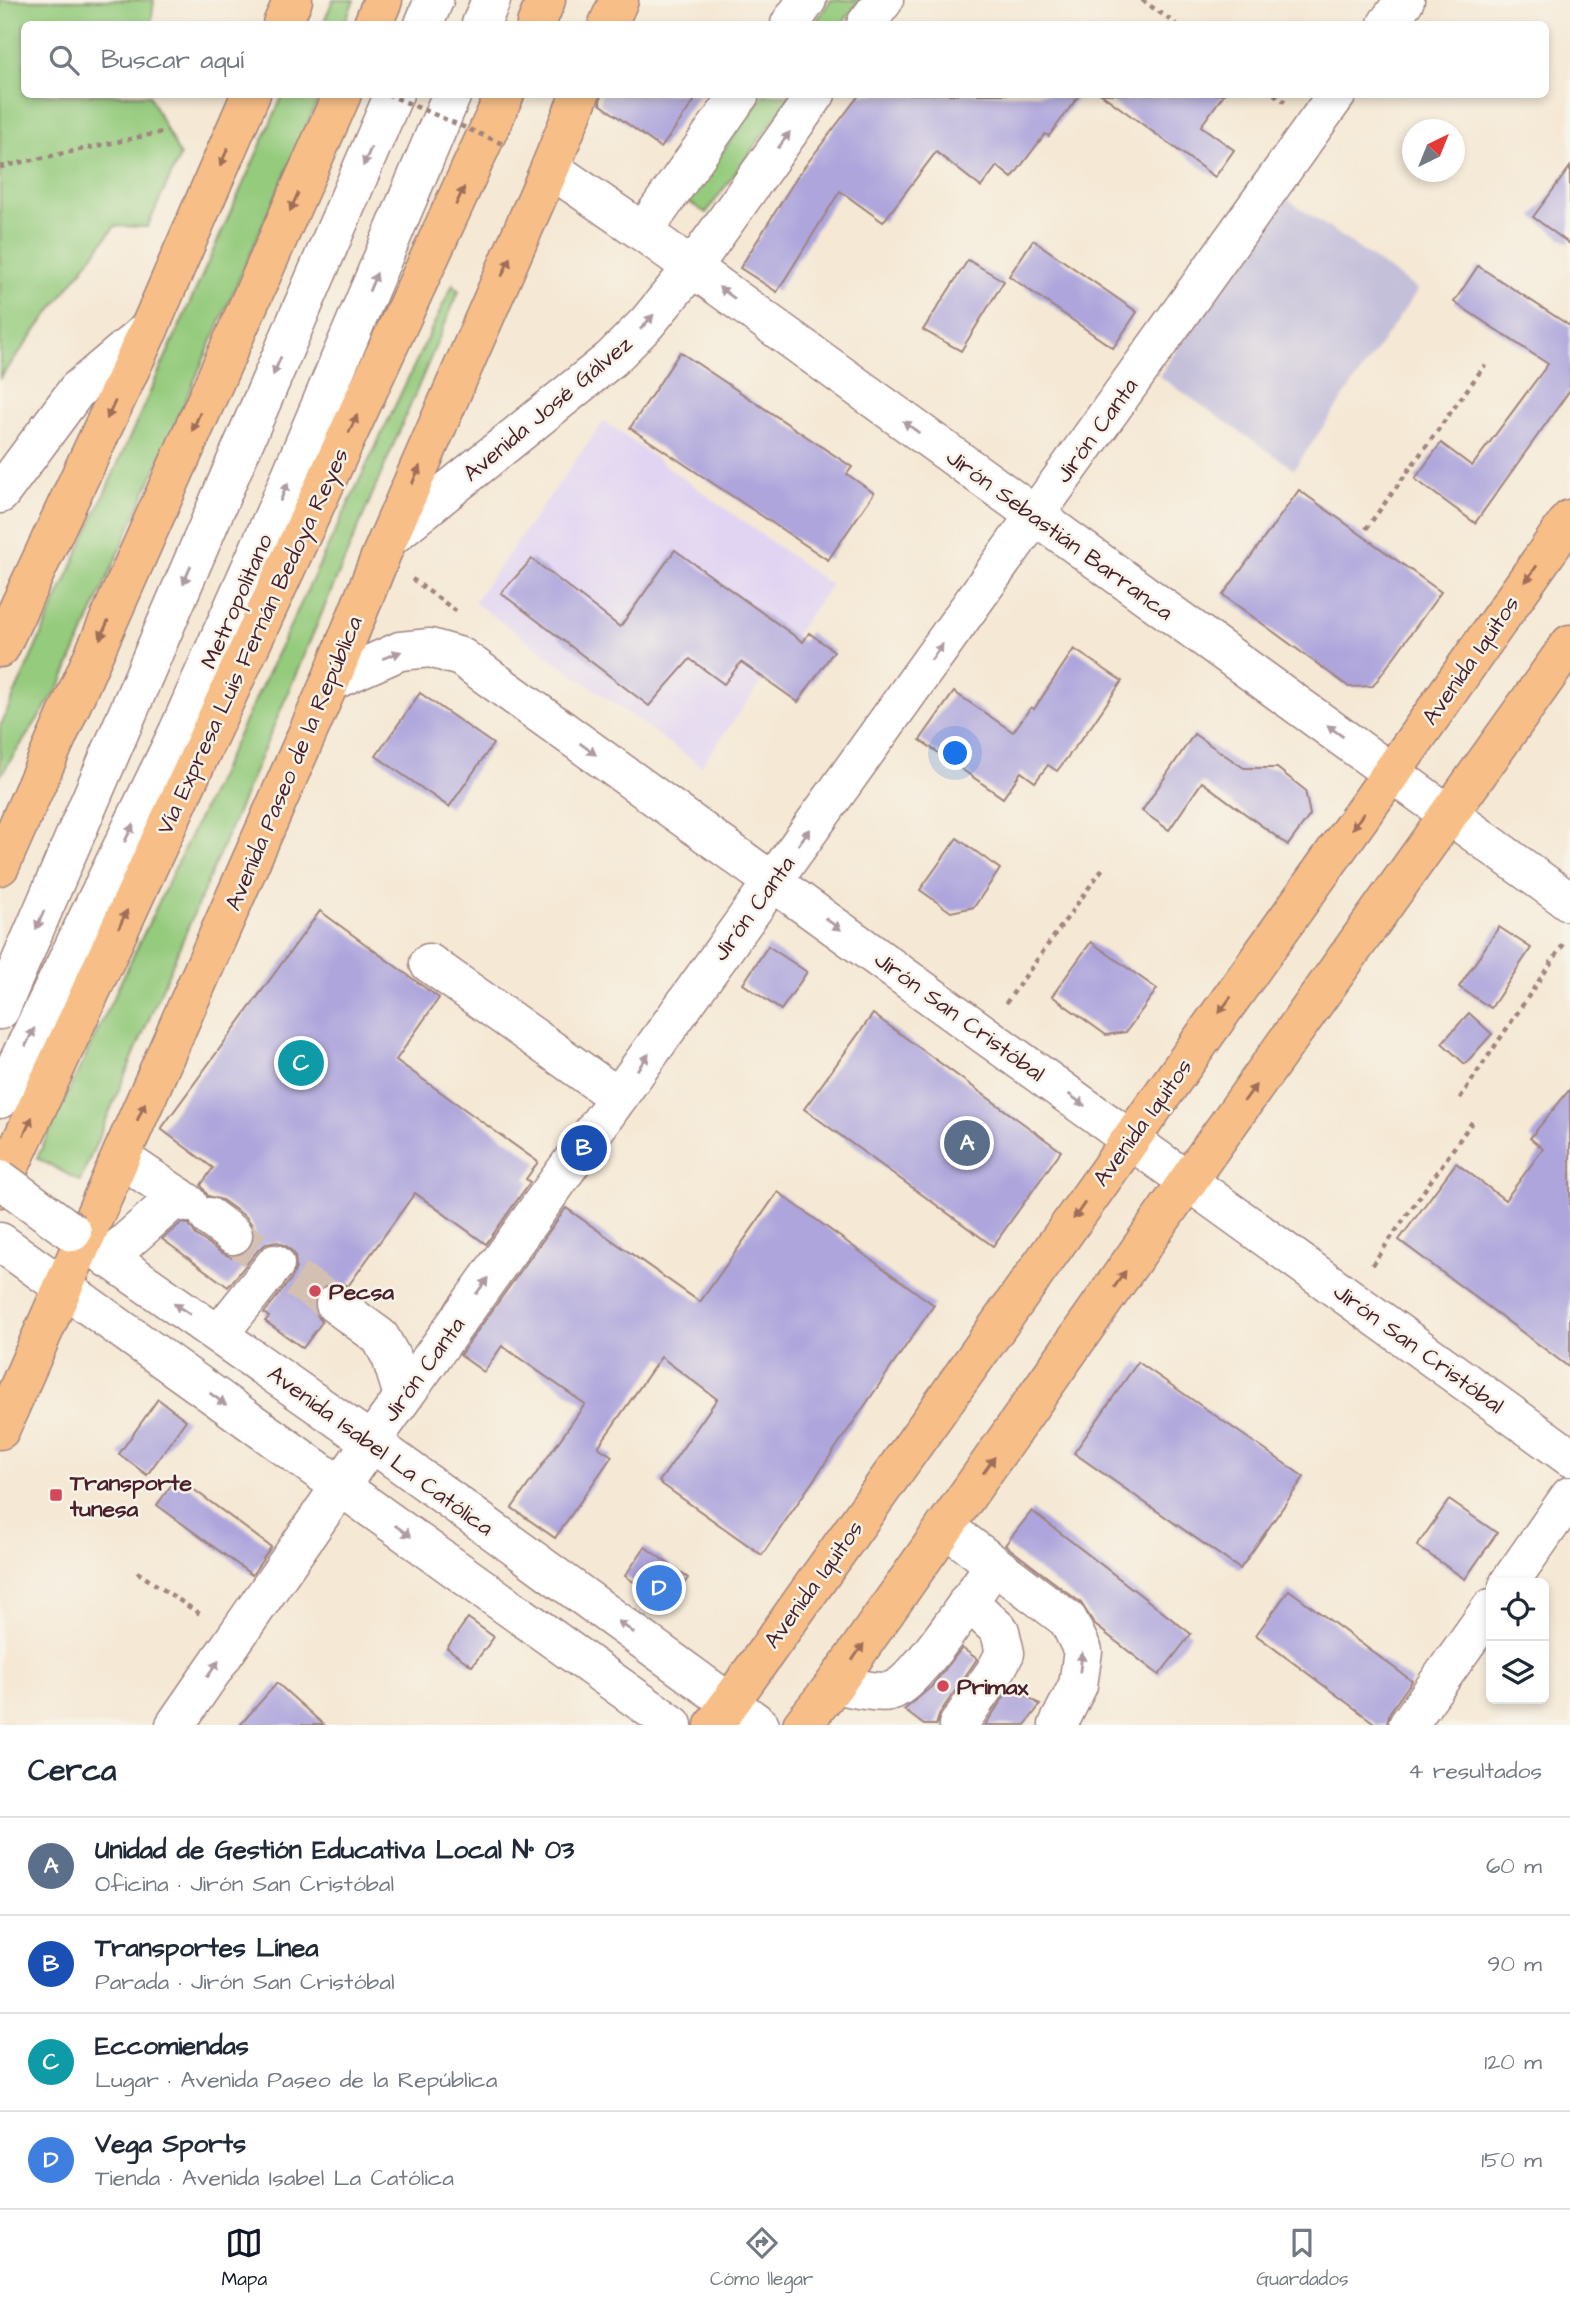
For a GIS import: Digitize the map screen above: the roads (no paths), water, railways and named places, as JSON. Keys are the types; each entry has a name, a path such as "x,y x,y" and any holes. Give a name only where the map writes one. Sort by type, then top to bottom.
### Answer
{"main road":[{"path":"283,21 293,0"},
{"path":"374,21 383,0"},
{"path":"537,21 546,0"},
{"path":"609,21 618,0"},
{"path":"0,648 149,329 249,98"},
{"path":"0,866 340,98"},
{"name":"Vía Expresa Luis Fernán Bedoya Reyes","path":"0,1188 503,98"},
{"name":"Avenida Paseo de la República","path":"0,1430 54,1282 88,1244 121,1158 330,682 388,538 578,98"},
{"name":"Avenida Iquitos","path":"721,1714 1570,519"},
{"path":"802,1725 835,1684 1570,644"}],"street":[{"path":"425,21 434,0"},
{"path":"482,21 491,0"},
{"path":"792,21 807,0"},
{"path":"868,21 884,0"},
{"path":"1389,21 1405,0"},
{"path":"0,1010 392,98"},
{"name":"Metropolitano","path":"0,1099 184,719 283,494 450,98"},
{"path":"643,232 737,98"},
{"name":"Avenida José Gálvez","path":"388,538 611,359 647,323 692,268 813,98"},
{"name":"Jirón Canta","path":"174,1725 403,1396 1334,98"},
{"name":"Jirón Sebastián Barranca","path":"550,168 643,232 1570,902"},
{"path":"0,494 77,390 149,329"},
{"name":"Jirón San Cristóbal","path":"330,682 400,650 430,648 461,657 1570,1457"},
{"path":"429,963 618,1097"},
{"path":"121,1158 234,1235"},
{"name":"Avenida Isabel La Católica","path":"0,1180 371,1441 721,1714 760,1725"},
{"path":"88,1244 234,1235"},
{"path":"219,1334 234,1235"},
{"path":"0,1242 673,1725"},
{"path":"335,1304 380,1337 391,1357 403,1396"},
{"path":"1512,1578 1570,1496"},
{"path":"946,1527 1068,1620 1083,1651 1078,1685 1058,1725"},
{"path":"835,1684 888,1708 902,1685 931,1653 994,1565"},
{"path":"958,1725 996,1670 1004,1653 1000,1632 968,1601"},
{"path":"1408,1725 1486,1615"}],"tunnel":[{"path":"233,1235 255,1250"},
{"path":"296,1279 335,1304"}],"place":[{"name":"Eccomiendas","path":"301,1063"},
{"name":"Unidad de Gestión Educativa Local N° 03","path":"967,1143"},
{"name":"Transportes Línea","path":"584,1148"},
{"name":"Pecsa","path":"315,1291"},
{"name":"Transporte tunesa","path":"56,1495"},
{"name":"Vega Sports","path":"659,1588"},
{"name":"Primax","path":"943,1686"}]}
